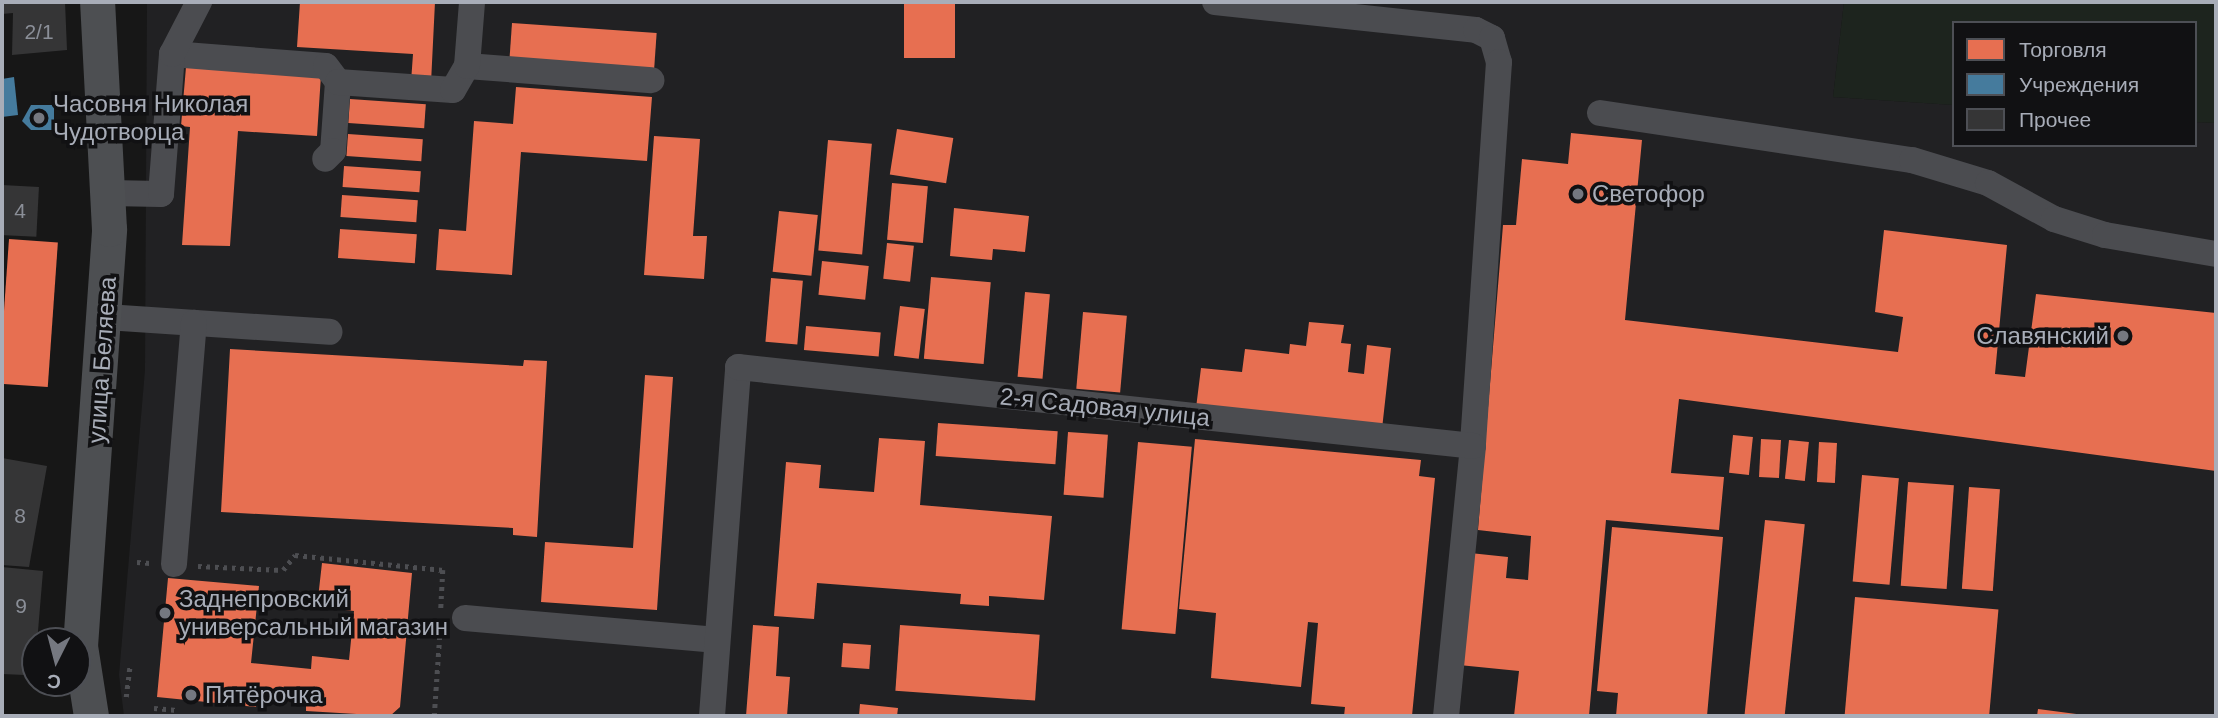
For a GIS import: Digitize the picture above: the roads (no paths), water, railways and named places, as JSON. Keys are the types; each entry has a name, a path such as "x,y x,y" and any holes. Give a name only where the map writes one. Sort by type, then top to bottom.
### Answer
{"main road":[{"name":"улица Беляева","path":"91,716 80,646 106,317 109,194 97,2"}],"street":[{"path":"109,194 161,194 172,54 199,2"},
{"path":"338,82 453,90 467,66 472,2"},
{"path":"1215,2 1476,30 1493,38 1499,62 1472,446 1446,716"},
{"path":"172,54 326,66 338,82 332,152 325,159"},
{"path":"467,66 651,80"},
{"path":"1600,113 1912,160 1988,183 2054,219 2105,236 2216,254"},
{"path":"106,317 329,332"},
{"path":"174,564 194,323"},
{"name":"2-я Садовая улица","path":"717,640 737,367 1472,446"},
{"path":"459,624 717,640 712,716"}],"place":[{"name":"Часовня Николая Чудотворца","path":"39,118"},
{"name":"Светофор","path":"1578,194"},
{"name":"Славянский","path":"2123,336"},
{"name":"Заднепровский универсальный магазин","path":"165,613"},
{"name":"Пятёрочка","path":"191,695"}]}
